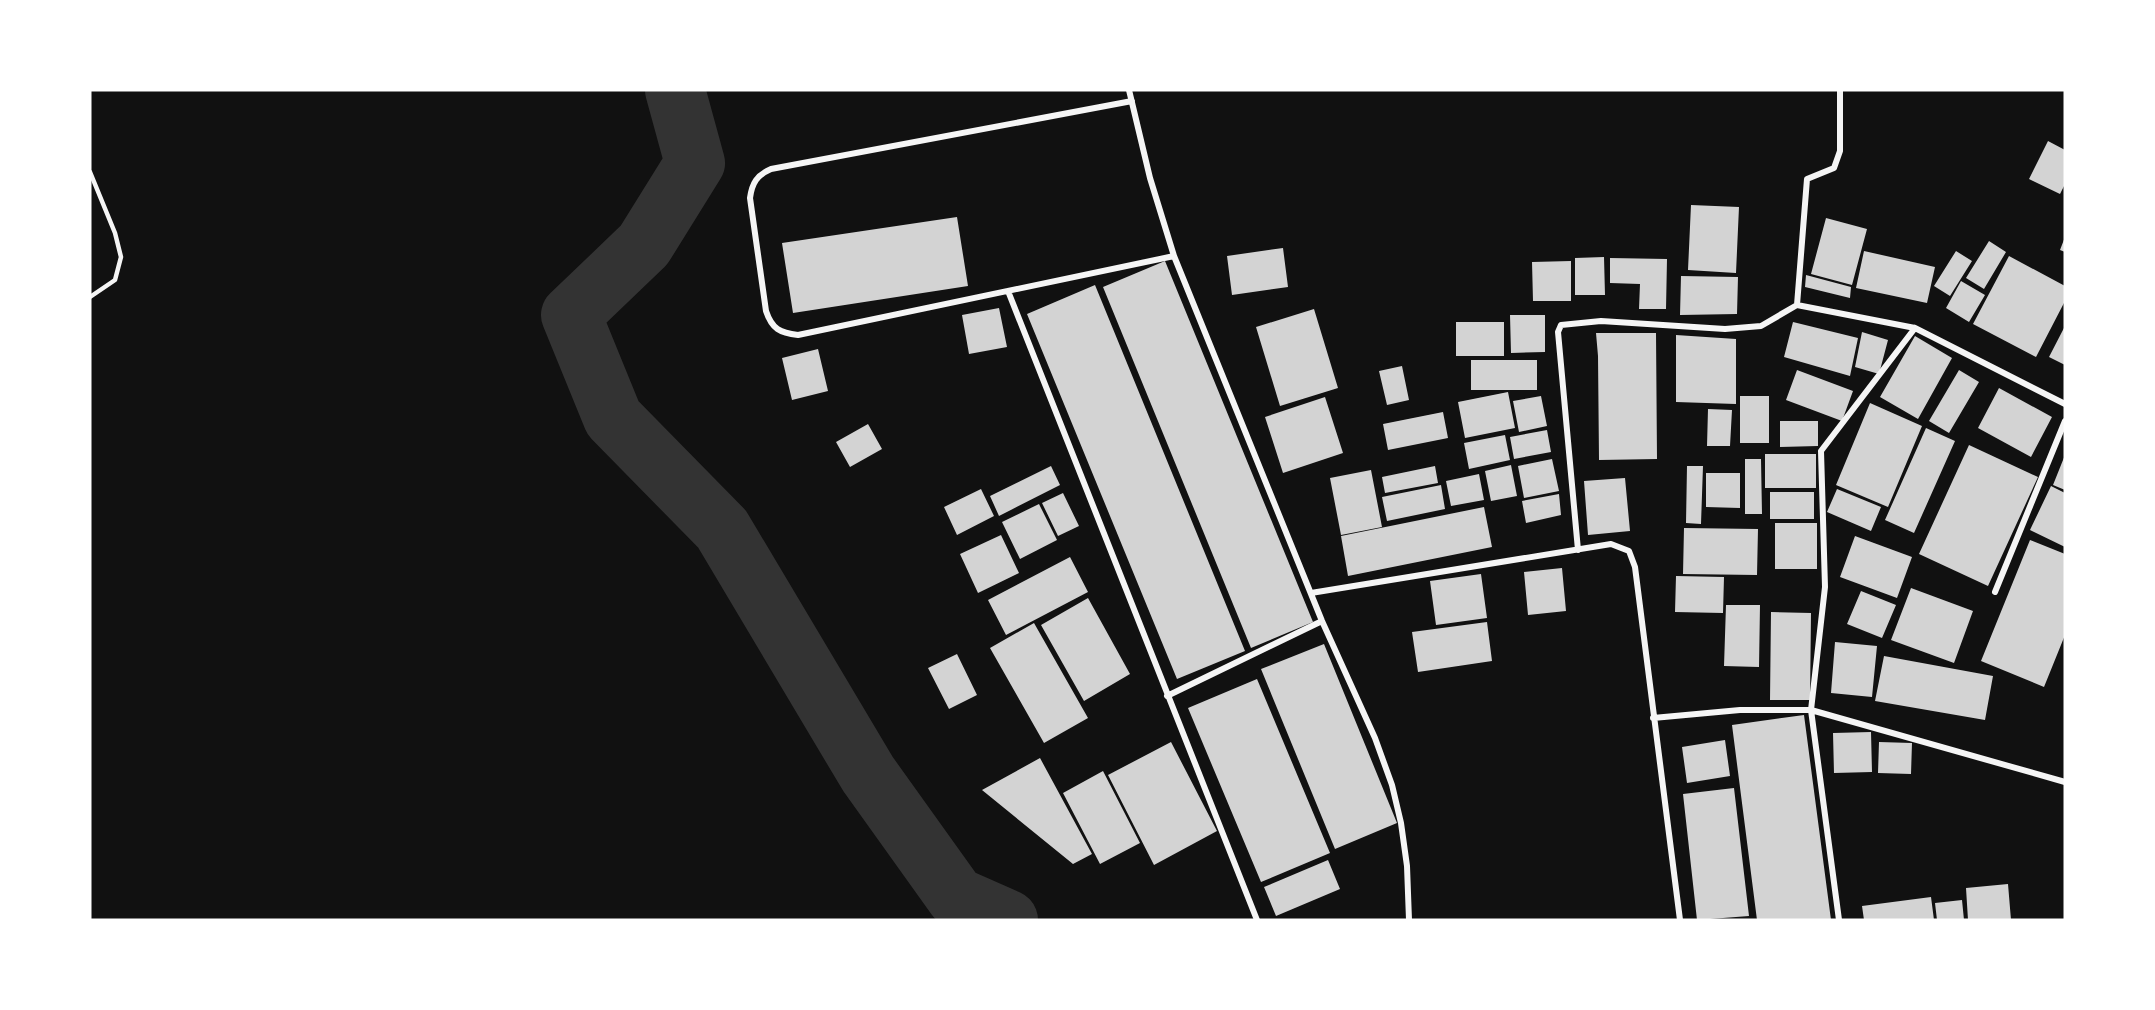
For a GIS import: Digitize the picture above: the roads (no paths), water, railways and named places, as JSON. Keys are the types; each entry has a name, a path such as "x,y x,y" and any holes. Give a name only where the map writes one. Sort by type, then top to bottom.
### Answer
{"street":[{"path":"1129,90 1150,178 1174,256 1322,621 1375,738 1392,785 1401,823 1407,866 1409,920"},
{"path":"1797,305 1807,178 1834,168 1840,151 1840,90"},
{"path":"1132,101 771,169 762,173 751,188 750,198 766,312 769,322 775,328 787,334 798,335 1174,256"},
{"path":"1008,291 1257,920"},
{"path":"1578,550 1558,332 1561,325 1601,321 1725,329 1761,326 1797,305 1915,328 2065,404"},
{"path":"1839,920 1811,710 1824,587 1821,451 1915,328"},
{"path":"1995,592 2065,421"},
{"path":"1311,593 1611,544 1629,551 1635,567 1680,920"},
{"path":"1167,696 1322,621"},
{"path":"1653,718 1740,710 1811,710 2065,783"}],"lane":[{"path":"90,172 115,233 121,257 115,280 90,297"}],"waterway":[{"path":"675,90 695,163 644,245 571,315 613,418 722,529 868,774 956,897 1008,920"}]}
